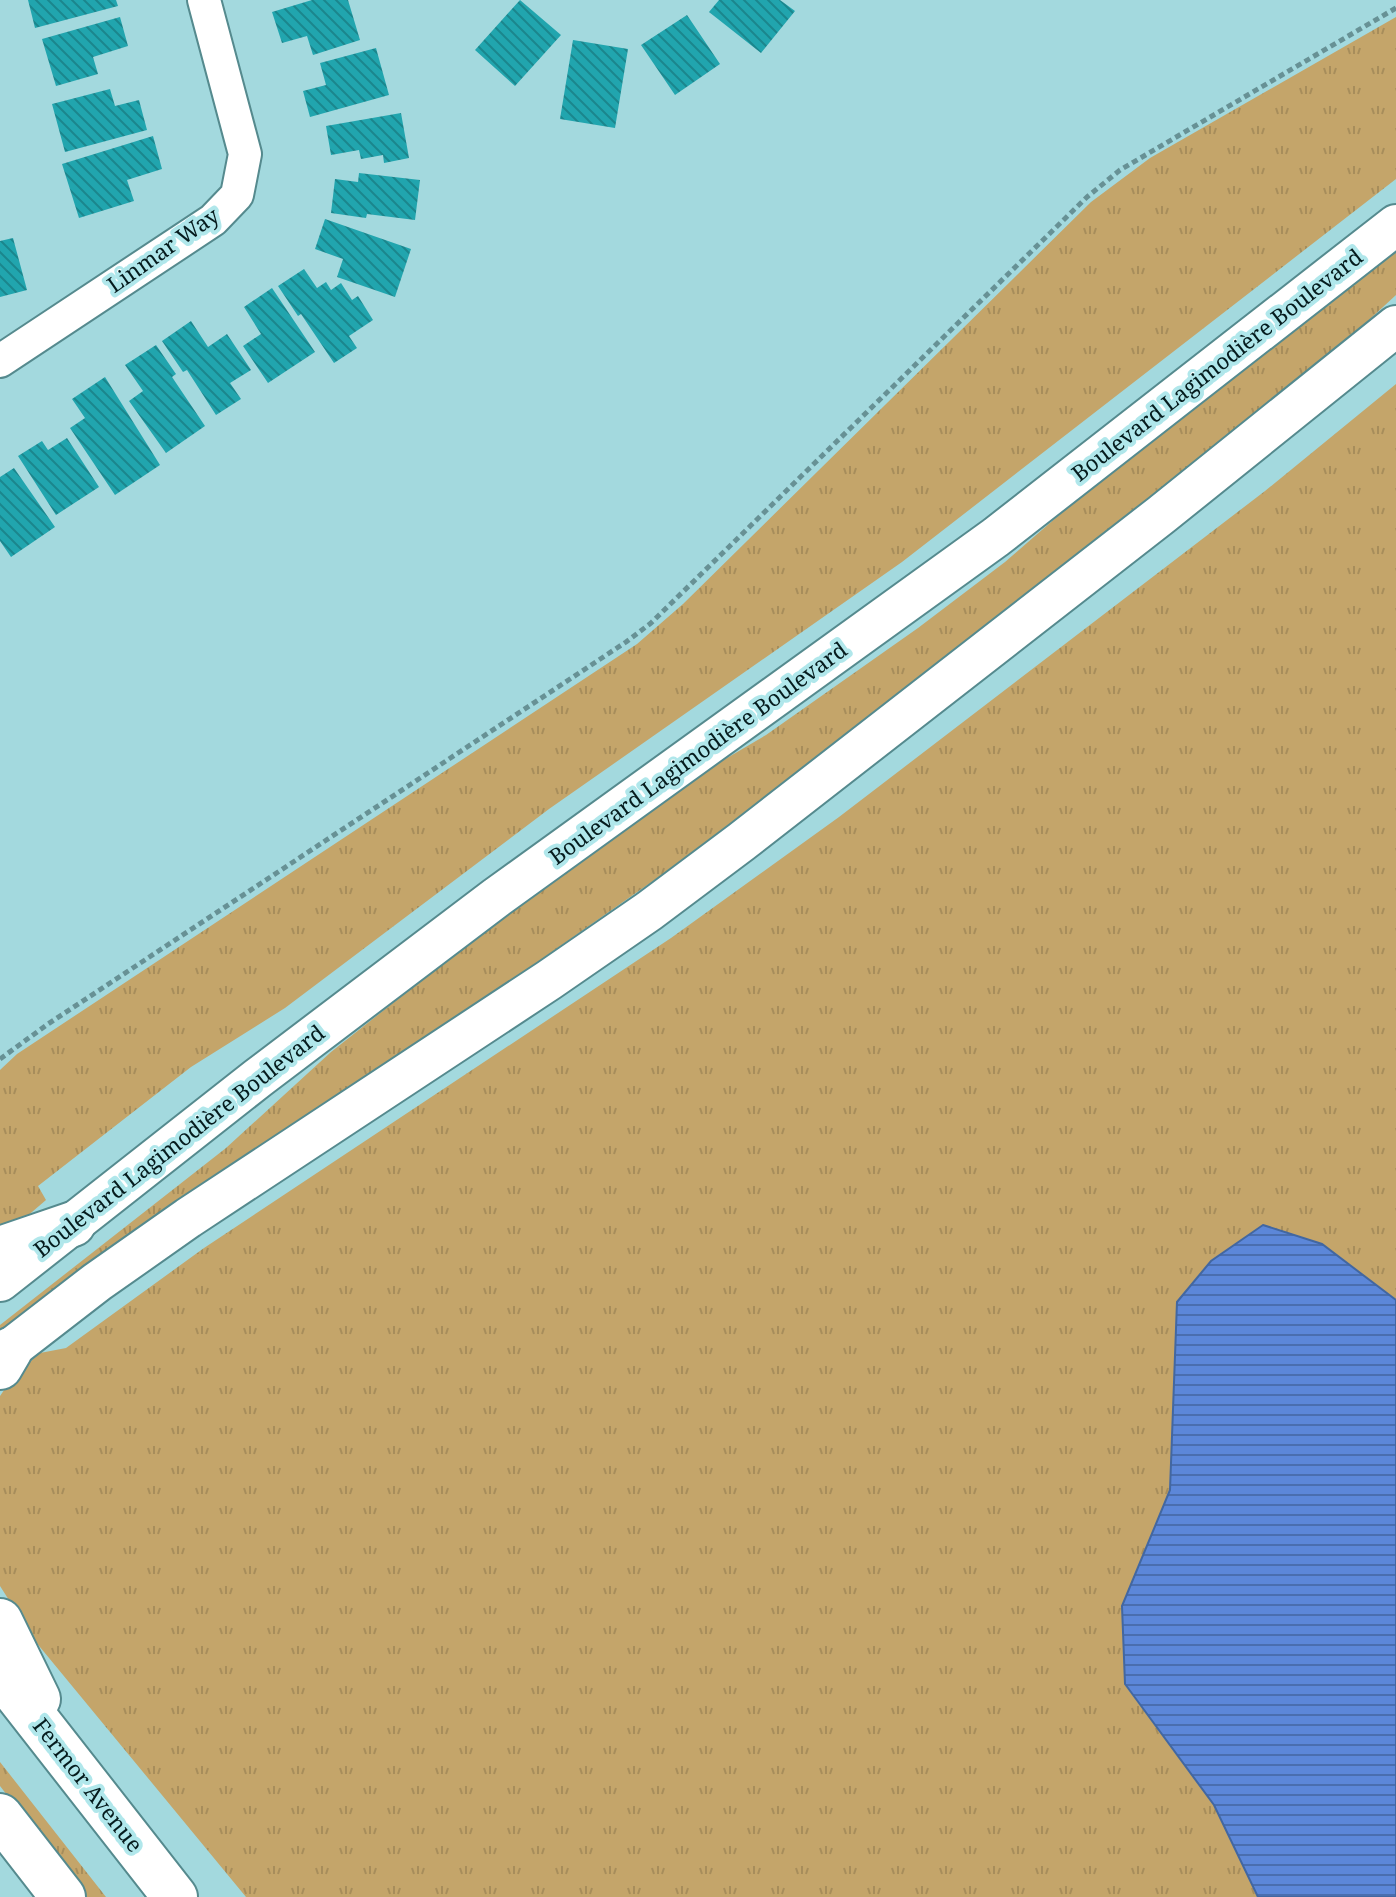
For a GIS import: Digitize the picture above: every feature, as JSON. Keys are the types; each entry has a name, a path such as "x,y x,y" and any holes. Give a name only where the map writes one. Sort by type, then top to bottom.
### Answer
{"highway":[{"path":"0,1249 73,1224"},
{"path":"0,1621 69,1762"},
{"name":"Fermor Avenue","path":"0,1673 175,1897"},
{"path":"0,1816 63,1897"}],"main road":[{"name":"Boulevard Lagimodière Boulevard","path":"0,1281 258,1078 497,897 996,537 1396,225"},
{"path":"3,1358 97,1282 188,1218 649,911 1137,534 1396,326"}],"street":[{"name":"Linmar Way","path":"0,361 213,220 237,195 245,154 204,0"}],"path":[{"path":"0,1059 48,1024 626,642 667,607 1075,208 1120,170 1396,8"}],"green space":[{"path":"1396,17 1396,179 902,562 549,809 285,1008 191,1067 38,1186 46,1200 25,1218 0,1232 0,1070 17,1054 637,644 683,604 1091,202 1150,158"},
{"path":"1396,250 1396,295 1344,343 1266,408 720,834 459,1017 121,1240 0,1334 0,1325 226,1148 331,1052 461,949 710,768 766,735 918,628 1005,562 1081,496"},
{"path":"1396,384 1396,1300 1322,1244 1177,1303 1170,1490 1122,1606 1125,1685 1214,1805 1258,1897 246,1897 35,1641 0,1586 0,1396 13,1377 40,1353 66,1348 204,1248 671,938 839,817 1265,491"},
{"path":"0,1762 106,1897 86,1897 0,1786"}],"water":[{"path":"1263,1225 1322,1244 1396,1300 1396,1897 1258,1897 1214,1805 1125,1684 1122,1606 1170,1490 1177,1302 1211,1261"}],"building":[{"path":"28,0 116,0 118,6 35,28"},
{"path":"312,0 348,0 360,40 313,55 307,36 282,43 272,12"},
{"path":"520,0 561,35 515,86 475,50"},
{"path":"719,0 780,0 795,11 761,53 709,12"},
{"path":"687,15 720,64 675,95 641,45"},
{"path":"120,17 128,46 93,57 98,74 56,86 42,39"},
{"path":"573,40 628,49 615,128 560,119"},
{"path":"376,48 389,95 310,117 303,91 326,85 320,63"},
{"path":"110,89 115,106 139,100 147,130 65,152 52,104"},
{"path":"401,113 409,158 384,163 383,155 361,159 359,150 331,155 326,126"},
{"path":"153,136 162,169 127,180 134,201 79,218 62,164"},
{"path":"359,173 420,180 415,220 331,213 335,179 358,182"},
{"path":"325,219 411,249 395,297 337,277 343,259 315,249"},
{"path":"13,238 27,290 0,297 0,241"},
{"path":"304,269 317,288 326,282 331,290 341,283 352,300 358,296 373,320 349,336 357,348 334,363 278,286"},
{"path":"272,288 315,352 268,383 243,346 261,334 244,307"},
{"path":"191,321 208,347 227,334 251,370 230,383 241,399 216,415 187,370 183,372 162,341"},
{"path":"156,345 176,374 172,377 205,426 166,453 129,401 143,391 125,365"},
{"path":"105,377 160,465 115,495 70,428 85,418 72,399"},
{"path":"67,438 99,487 56,515 18,456 42,441 48,450"},
{"path":"14,468 55,527 11,557 0,541 0,477"}]}
